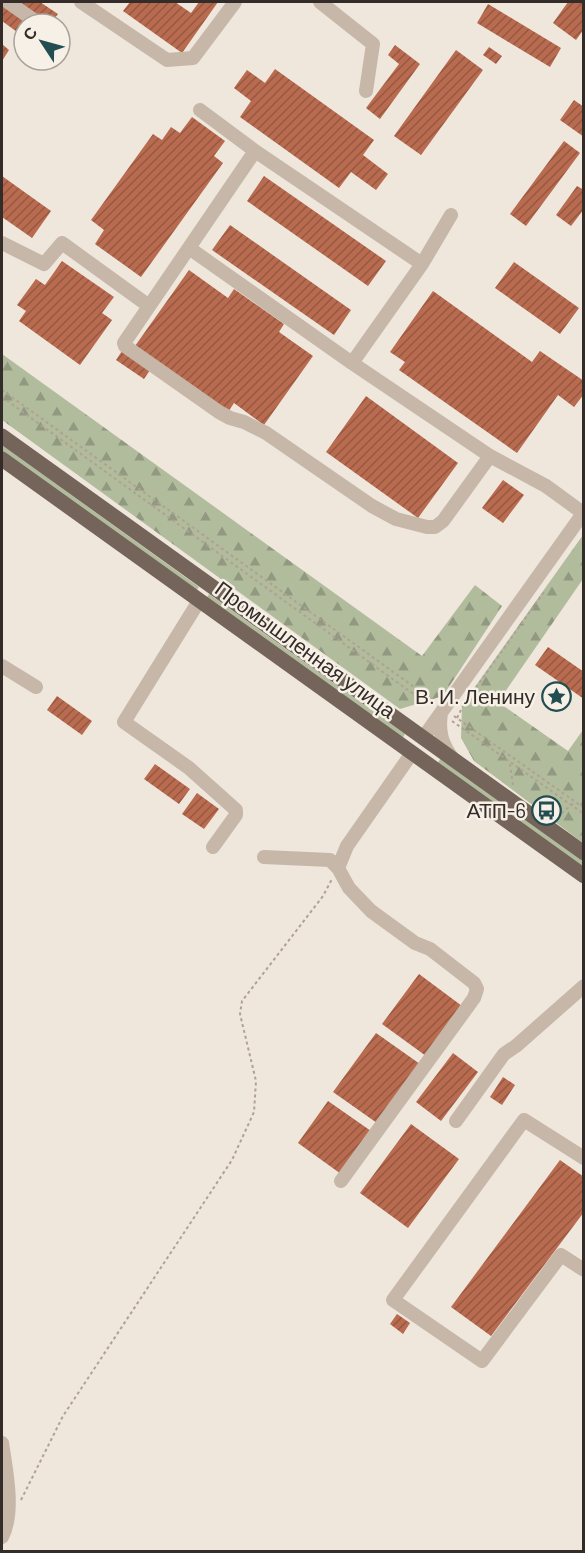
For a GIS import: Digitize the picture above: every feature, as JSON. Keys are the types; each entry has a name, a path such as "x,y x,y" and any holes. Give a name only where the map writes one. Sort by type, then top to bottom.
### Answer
{"main road":[{"name":"Промышленная улица","path":"2,436 584,853"},
{"name":"Промышленная улица","path":"2,459 584,876"},
{"path":"199,601 210,585"},
{"path":"412,753 423,738"}],"street":[{"path":"8,2 22,12"},
{"path":"81,2 167,60 193,58 235,2"},
{"path":"320,2 373,44 366,91"},
{"path":"200,110 255,151 422,264"},
{"path":"255,151 124,343 125,346 219,412 266,433 372,506 396,519 435,527 443,521 490,456"},
{"path":"352,363 422,264 451,215"},
{"path":"2,243 44,264 62,243 149,306"},
{"path":"189,248 352,363 490,456 546,486 583,513 423,738"},
{"path":"199,601 124,722 189,768 236,810 236,815 213,847"},
{"path":"2,666 36,687"},
{"path":"442,711 439,725 440,735 445,748 454,760"},
{"path":"338,868 347,846 412,753"},
{"path":"264,857 330,861 338,868 348,888 371,911 415,943 430,950 474,983 477,989 474,998 341,1180"},
{"path":"456,1120 504,1054 584,986"},
{"path":"584,1158 524,1120 393,1299 482,1361 561,1255 584,1270"},
{"path":"2,1443 9,1490 6,1529 2,1537"}],"path":[{"path":"2,390 510,763 584,814"},
{"path":"2,397 442,711 457,718 584,808"},
{"path":"457,718 543,592"},
{"path":"510,763 513,758"},
{"path":"552,820 572,806 574,802"},
{"path":"16,1508 63,1416 232,1160 254,1112 256,1081 240,1014 242,1001 323,896 338,868"}],"green space":[{"path":"2,354 422,656 475,585 502,606 443,696 400,709 2,420"},
{"path":"2,445 199,587 196,591 2,452"},
{"path":"583,535 583,579 498,702 568,751 583,730 583,843 474,761 461,738 462,705"},
{"path":"209,594 405,734 402,739 206,599"},
{"path":"441,758 583,860 583,869 437,764"}],"building":[{"path":"19,2 40,2 55,12 33,12"},
{"path":"130,2 175,2 191,13 199,2 218,2 182,53 123,11"},
{"path":"568,2 584,2 584,29 576,40 553,23"},
{"path":"488,4 561,48 550,67 477,23"},
{"path":"2,5 12,12 12,28 2,21"},
{"path":"2,44 9,50 2,61"},
{"path":"395,45 420,64 380,119 366,108 399,64 388,55"},
{"path":"489,47 502,56 496,64 483,55"},
{"path":"456,50 483,70 421,155 394,136"},
{"path":"275,69 374,140 363,155 388,174 376,190 351,172 339,188 240,117 251,101 234,88 247,70 265,83"},
{"path":"574,100 584,107 584,137 560,120"},
{"path":"192,117 225,141 214,156 223,163 141,277 95,244 104,230 91,220 153,134 162,140 171,127 180,133"},
{"path":"564,141 580,153 526,226 510,214"},
{"path":"2,176 51,211 32,238 2,217"},
{"path":"264,176 386,261 368,286 247,201"},
{"path":"577,186 584,190 584,209 571,226 556,215"},
{"path":"230,225 351,310 334,335 212,250"},
{"path":"62,261 114,297 102,313 112,320 80,365 19,321 26,311 17,305 36,279 45,285"},
{"path":"514,262 579,308 560,334 495,288"},
{"path":"189,270 228,298 234,289 284,324 279,332 313,356 264,425 234,403 228,412 135,346"},
{"path":"433,291 532,362 540,351 584,381 584,394 574,407 558,395 517,453 399,370 405,362 390,352"},
{"path":"122,351 150,370 144,379 116,360"},
{"path":"366,396 458,463 418,518 326,452"},
{"path":"503,480 524,495 503,523 482,508"},
{"path":"548,647 584,672 584,699 535,665"},
{"path":"57,696 92,721 82,735 47,710"},
{"path":"155,764 190,789 179,804 144,779"},
{"path":"197,793 219,809 204,829 182,814"},
{"path":"419,974 462,1006 426,1056 382,1024"},
{"path":"376,1033 420,1064 377,1123 333,1092"},
{"path":"453,1053 478,1072 441,1121 416,1102"},
{"path":"503,1077 515,1085 502,1105 490,1097"},
{"path":"328,1101 371,1131 341,1174 298,1143"},
{"path":"411,1124 459,1159 408,1228 360,1193"},
{"path":"560,1160 584,1177 584,1212 491,1336 451,1307"},
{"path":"397,1314 410,1323 403,1334 390,1324"}],"place":[{"name":"В. И. Ленину","path":"556,697"},
{"name":"АТП-6","path":"547,811"}]}
